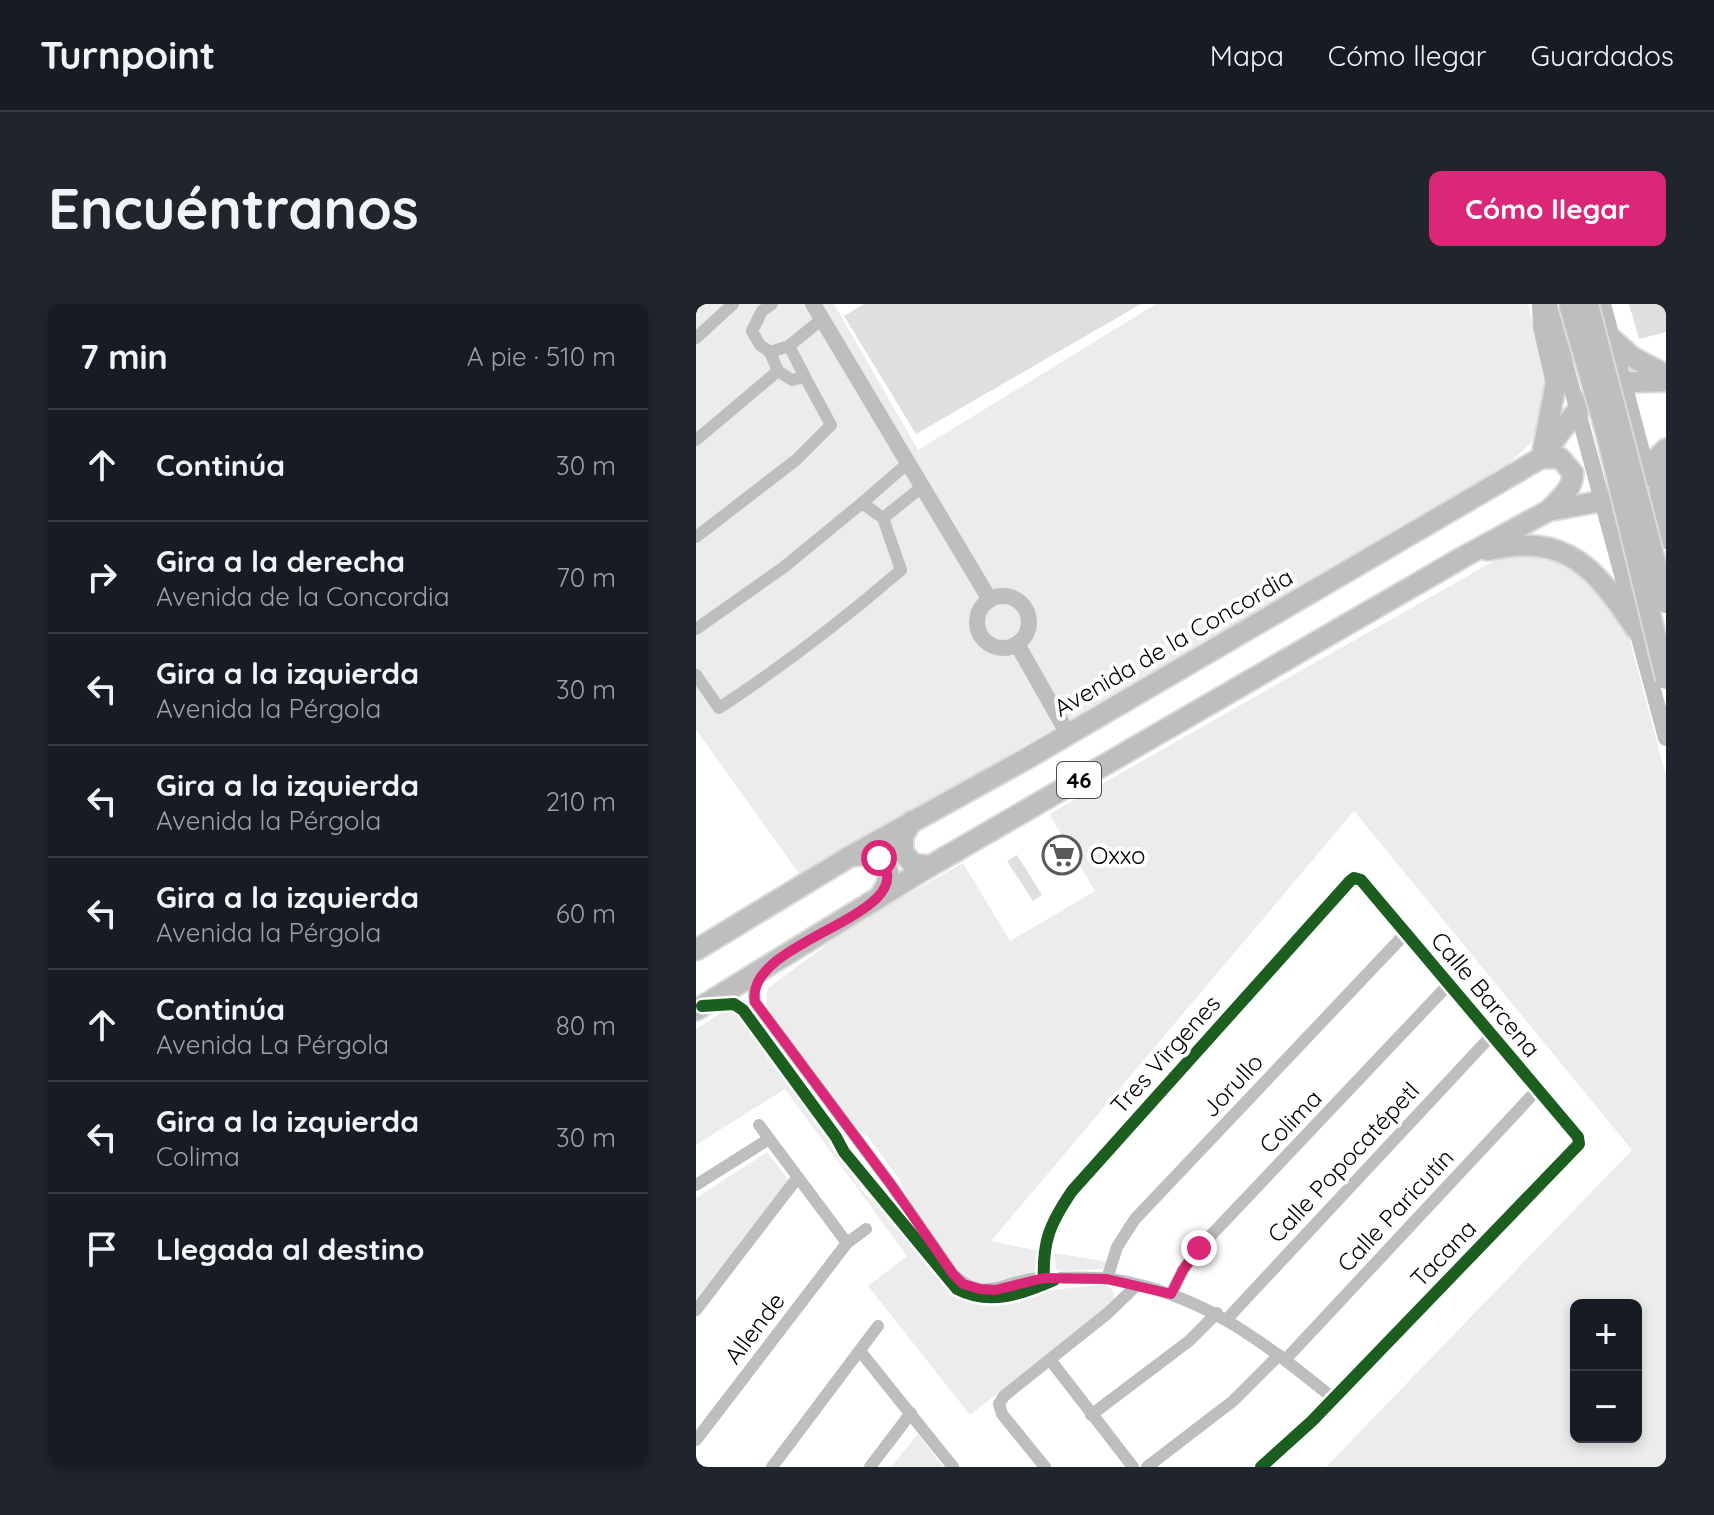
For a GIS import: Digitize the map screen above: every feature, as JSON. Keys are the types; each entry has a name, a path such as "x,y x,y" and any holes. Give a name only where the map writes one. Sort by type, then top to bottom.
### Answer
{"main road":[{"path":"1569,304 1606,432 1666,679"},
{"path":"1588,304 1666,603"},
{"path":"1612,339 1632,357 1666,375"},
{"path":"1548,511 1573,480 1573,473 1560,458 1541,458 1562,352"},
{"name":"Avenida de la Concordia","path":"696,950 849,857 1068,734 1541,458 1577,411 1601,392 1624,383 1666,381"},
{"path":"1658,511 1661,465 1666,451"},
{"name":"46","path":"699,1008 930,866 1465,556 1548,511 1623,497 1631,492 1646,469 1666,451"},
{"path":"1465,556 1507,546 1528,545 1565,552 1587,566 1611,591 1636,629"},
{"path":"912,821 903,836 903,852 913,864 930,866"},
{"path":"849,857 870,854 885,866 887,885 876,901"}],"street":[{"path":"696,338 733,304"},
{"path":"1540,304 1541,327 1554,384"},
{"path":"1549,304 1666,738"},
{"path":"1603,304 1666,540"},
{"path":"770,305 762,311 752,331 760,345 770,352 778,371 792,380 805,377"},
{"path":"770,352 789,346 817,312 990,600"},
{"path":"1562,352 1570,361 1581,365 1592,364 1610,350 1612,339"},
{"path":"696,537 796,460 831,425 789,346"},
{"path":"696,440 778,371"},
{"path":"696,629 784,567 908,463"},
{"path":"883,518 922,487"},
{"path":"696,675 719,708 772,674 857,609 901,570 883,518 862,503"},
{"path":"1616,553 1619,540 1635,527 1649,526 1666,540"},
{"path":"998,597 1015,599 1027,612 1028,630 1017,644 993,647 981,636 978,629 979,612 990,600 998,597"},
{"path":"1017,644 1068,734"},
{"name":"Tres Virgenes","path":"1047,1281 1046,1236 1051,1222 1072,1191 1350,881 1354,878 1361,880"},
{"name":"Calle Barcena","path":"1361,880 1578,1137"},
{"name":"Jorullo","path":"1107,1279 1117,1247 1135,1219 1406,933"},
{"path":"779,958 755,983 755,1002 963,1284 995,1290 1047,1281 1107,1279 1171,1294 1222,1316 1333,1398"},
{"name":"Colima","path":"1171,1294 1199,1248 1449,984"},
{"path":"699,1008 734,1004 743,1010 844,1152 957,1289 969,1295 992,1299 1047,1281"},
{"name":"Calle Popocatépetl","path":"1091,1415 1222,1316 1492,1035"},
{"name":"Calle Paricutín","path":"1147,1467 1233,1401 1282,1358 1538,1089"},
{"path":"759,1125 847,1243"},
{"path":"836,1137 848,1129"},
{"name":"Tacana","path":"1261,1467 1292,1441 1577,1148 1578,1137"},
{"path":"696,1185 769,1139"},
{"path":"696,1310 798,1177"},
{"path":"890,1209 900,1200"},
{"name":"Allende","path":"696,1440 701,1423 847,1243 866,1229"},
{"path":"1045,1467 1002,1414 999,1404 1004,1396 1051,1361 1137,1285"},
{"path":"772,1467 878,1326"},
{"path":"860,1351 953,1467"},
{"path":"1051,1361 1133,1467"},
{"path":"870,1467 911,1413"}],"shaded area":[{"path":"696,304 834,304 918,450 1156,304 1528,304 1546,382 1546,413 1536,437 1509,463 801,876 696,730"},
{"path":"1528,553 1570,565 1594,584 1629,637 1666,776 1666,1467 1326,1467 1632,1150 1354,811 991,1241 1039,1251 1040,1271 1035,1275 982,1286 958,1273 914,1211 899,1179 868,1137 849,1124 769,1015 766,1002 768,988 855,924 963,863 1010,941 1095,891 1049,814 1501,557"},
{"path":"727,1009 747,1017 837,1144 843,1161 865,1194 895,1218 953,1291 989,1305 1051,1291 1105,1284 1113,1290 1115,1302 970,1415 868,1286 907,1256 785,1089 696,1145 696,1029"},
{"path":"767,1152 789,1181 696,1299 696,1198"},
{"path":"1054,1253 1109,1262 1103,1269 1062,1271 1056,1269"},
{"path":"918,1434 943,1467 891,1467"}],"building":[{"path":"864,304 1141,304 916,434 844,316"},
{"path":"1629,304 1666,304 1666,332 1639,339"},
{"name":"Oxxo","path":"1062,837 1078,863 1062,872 1047,847"},
{"name":"Oxxo","path":"1017,855 1042,895 1033,901 1007,861"}],"cycle path":[{"path":"1044,1284 1044,1257 1049,1234 1072,1191 1350,881 1354,878 1361,880 1578,1137 1579,1144 1312,1421 1261,1467"},
{"path":"702,1006 734,1004 743,1010 844,1152 957,1289 982,1297 1006,1296 1054,1280"}],"place":[{"name":"Oxxo","path":"1062,855"}],"route":[{"path":"879,858 888,875 887,885 876,901 779,958 755,983 753,992 755,1002 858,1139 953,1274 963,1284 980,1289 995,1290 1044,1278 1107,1279 1171,1294 1199,1248"}]}
